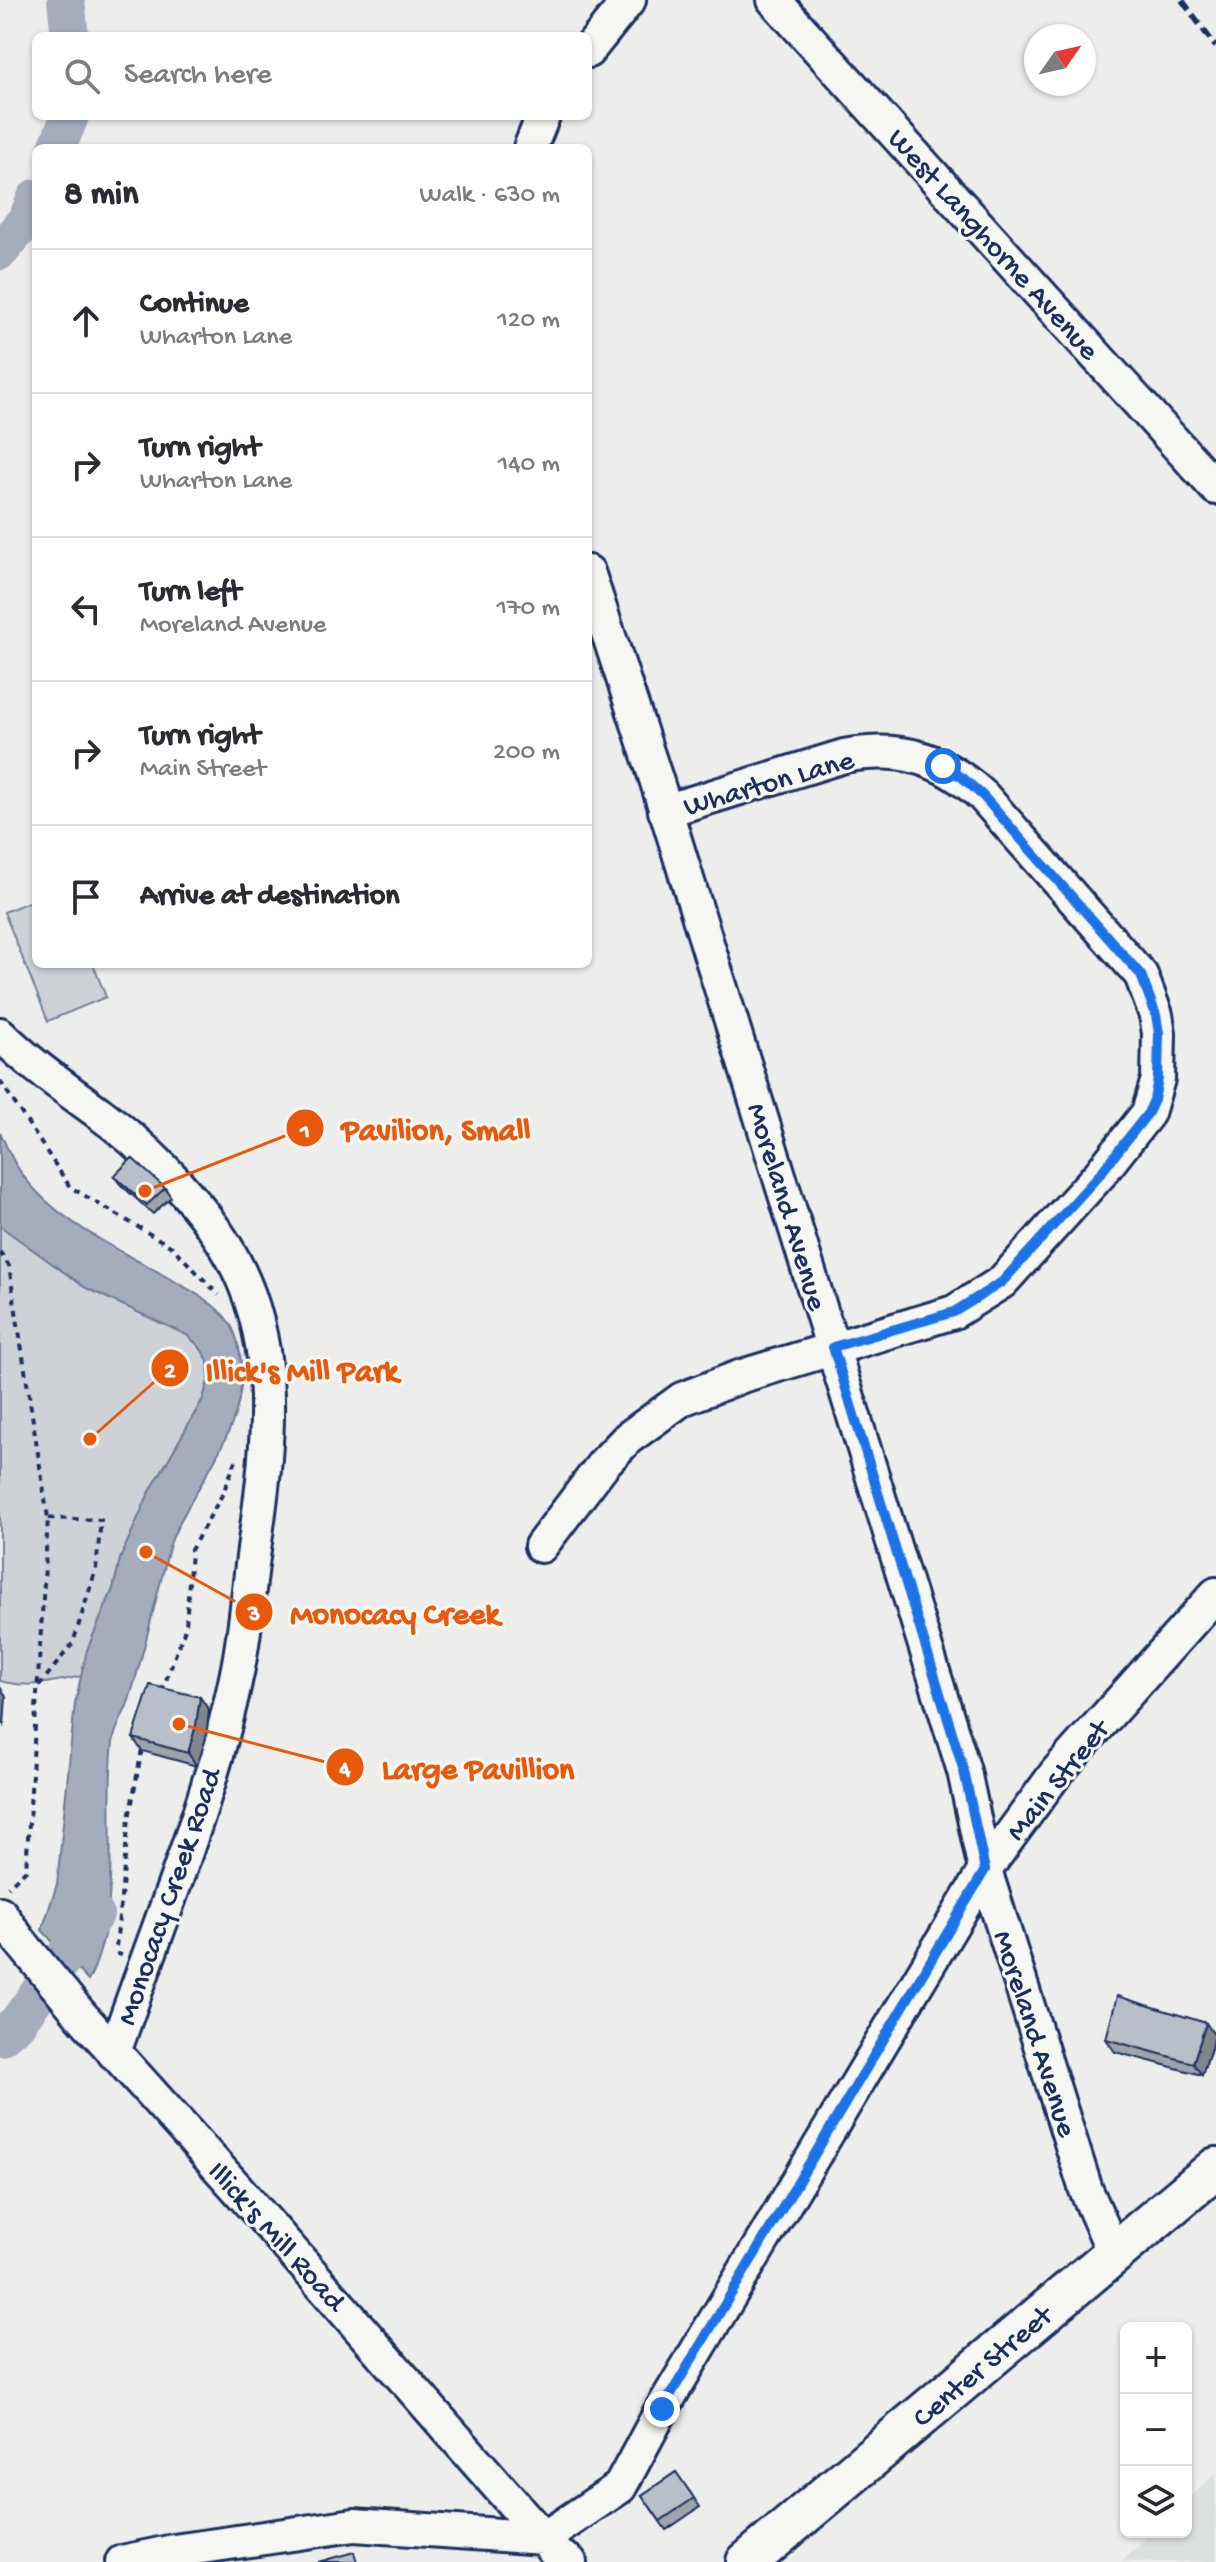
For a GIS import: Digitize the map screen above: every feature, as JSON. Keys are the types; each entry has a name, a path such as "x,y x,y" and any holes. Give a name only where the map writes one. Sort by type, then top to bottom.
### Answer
{"main road":[{"name":"Center Street","path":"747,2562 1216,2168"}],"street":[{"path":"592,46 629,0"},
{"name":"West Langhorne Avenue","path":"774,0 1216,488"},
{"path":"532,144 541,120"},
{"name":"Moreland Avenue","path":"594,611 665,811 833,1347 964,1771 985,1870 1086,2190 1114,2253"},
{"name":"Wharton Lane","path":"541,1546 604,1463 628,1438 682,1399 742,1376 954,1312 1002,1282 1100,1174 1148,1113 1158,1079 1159,1033 1156,1015 1141,975 983,796 963,778 925,757 871,751 844,756 665,811"},
{"name":"Monocacy Creek Road","path":"0,1034 20,1054 116,1127 161,1168 198,1209 218,1235 249,1292 264,1347 267,1401 265,1452 238,1668 195,1824 114,2053"},
{"name":"Main Street","path":"558,2554 620,2487 662,2409 985,1870 1056,1773 1216,1594"},
{"name":"Illick's Mill Road","path":"4,1900 19,1940 80,2014 558,2554"},
{"path":"122,2562 174,2551 354,2525 558,2554"}],"path":[{"path":"0,1081 70,1187 172,1247 221,1297"},
{"path":"0,1252 9,1266 48,1518 26,1870 4,1900"},
{"path":"159,1698 186,1626 191,1550 222,1495 243,1443"},
{"path":"38,1688 73,1643 96,1569 101,1520 48,1518"},
{"path":"116,1947 129,1818 143,1742"}],"shaded area":[{"path":"32,901 32,968 95,968 106,997 48,1021 4,912"},
{"path":"0,1225 86,1288 187,1335 208,1360 209,1378 203,1399 157,1480 126,1545 113,1589 90,1643 82,1676 41,1684 0,1681"},
{"path":"1216,2473 1216,2562 1121,2562 1147,2538 1192,2538 1192,2495"}],"water":[{"path":"0,1132 29,1183 62,1214 215,1307 234,1331 241,1362 237,1410 218,1454 172,1539 134,1683 114,1736 111,1864 106,1925 88,1981 42,1930 57,1884 75,1703 87,1650 113,1589 120,1559 148,1495 203,1399 209,1378 208,1360 187,1335 86,1288 0,1226"}],"building":[{"path":"132,1158 165,1188 147,1205 114,1176"},
{"path":"150,1685 200,1697 188,1753 133,1738"},
{"path":"1117,1996 1206,2023 1193,2063 1106,2039"},
{"path":"676,2472 694,2498 660,2521 642,2495"},
{"path":"354,2552 357,2562 318,2562"}],"waterway":[{"path":"66,0 70,32"},
{"path":"59,144 68,120"},
{"path":"0,251 27,219 32,207"},
{"path":"0,2037 17,2023 95,1914"}],"railway":[{"path":"1182,0 1216,47"}],"place":[{"name":"Pavilion, Small","path":"145,1191"},
{"name":"Illick's Mill Park","path":"90,1439"},
{"name":"Monocacy Creek","path":"146,1552"},
{"name":"Large Pavillion","path":"179,1724"}],"route":[{"path":"662,2409 985,1870 964,1771 833,1347 954,1312 1002,1282 1134,1133 1154,1100 1158,1079 1159,1033 1156,1015 1141,975 983,796 943,766"}]}
